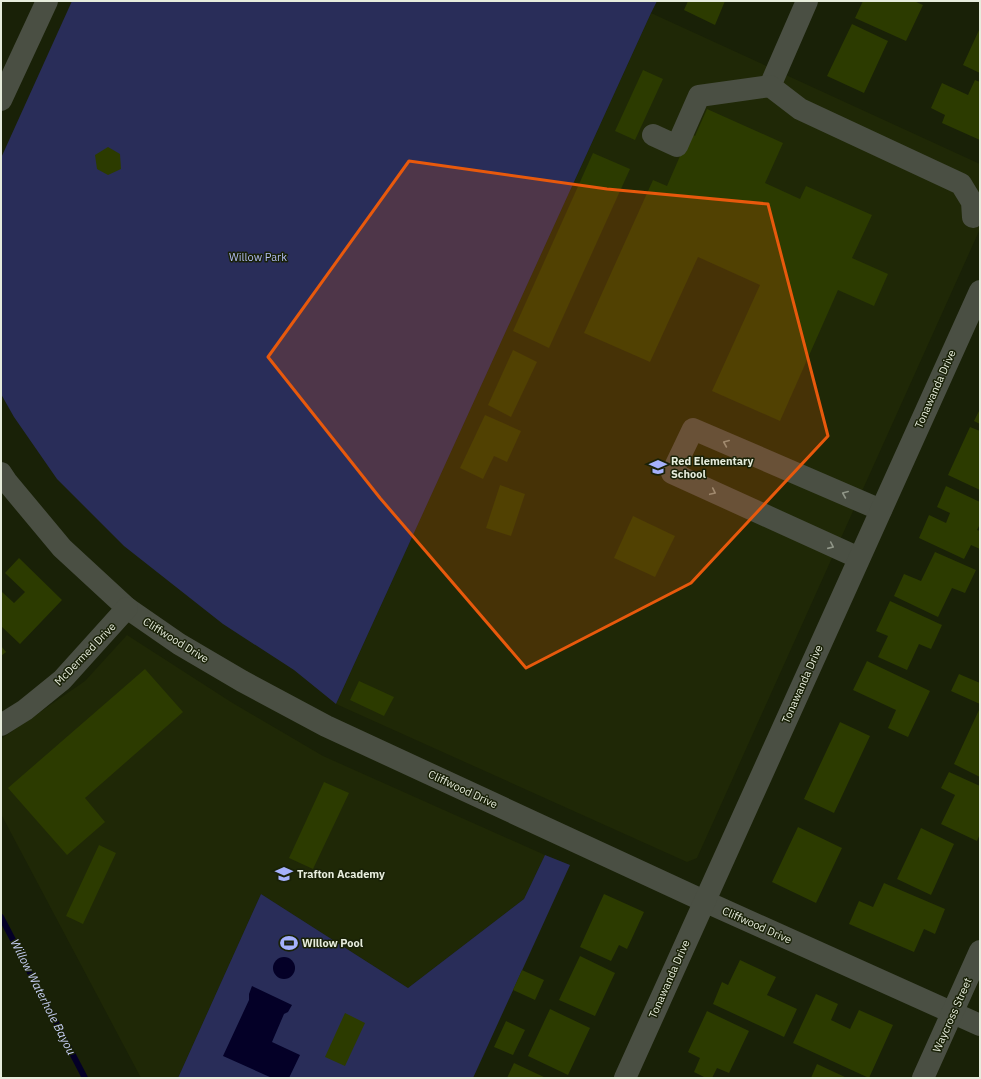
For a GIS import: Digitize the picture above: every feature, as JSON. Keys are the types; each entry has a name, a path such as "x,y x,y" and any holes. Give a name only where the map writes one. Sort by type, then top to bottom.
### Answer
{"street":[{"path":"1,100 47,1"},
{"path":"770,86 807,1"},
{"path":"653,135 677,146 699,96 770,86 800,108 961,184 972,202 973,217"},
{"name":"Tonawanda Drive","path":"625,1078 980,291"},
{"path":"859,558 672,474 693,429 881,510"},
{"name":"Cliffwood Drive","path":"1,473 6,482 62,548 127,608 179,644 242,681 326,726 704,901 980,1025"},
{"name":"McDermed Drive","path":"1,725 25,710 62,680 127,608"},
{"name":"Waycross Street","path":"923,1078 980,951"}],"highlighted area":[{"path":"409,161 607,189 768,204 828,436 691,583 526,668 380,498 268,357"}],"shaded area":[{"name":"Red Elementary School","path":"651,13 980,164 980,229 697,858 687,862 336,704"},
{"name":"Trafton Academy","path":"127,635 231,702 323,756 545,855 524,899 408,988 261,894 178,1078 141,1078 1,814 1,739 85,681"},
{"path":"280,957 288,957 295,964 295,972 288,979 280,979 273,972 273,964"},
{"path":"252,986 292,1005 288,1012 284,1014 272,1042 300,1055 289,1078 272,1078 223,1056 249,1000 249,994"}],"green space":[{"name":"Willow Park","path":"72,1 657,1 336,704 294,670 223,624 124,546 57,479 14,417 1,394 1,158"},
{"name":"Willow Pool","path":"545,855 570,865 473,1078 178,1078 261,894 408,988 524,899"}],"building":[{"path":"688,1 725,1 715,25 684,10"},
{"path":"863,1 914,1 923,5 906,41 855,18"},
{"path":"852,24 888,41 864,93 827,76"},
{"path":"980,28 980,73 963,65"},
{"path":"643,70 663,79 635,140 615,131"},
{"path":"975,80 980,82 980,140 942,123 945,115 931,108 942,83 968,95"},
{"path":"707,109 783,143 765,183 800,199 806,186 872,215 852,258 888,274 874,306 838,290 780,421 712,391 760,285 698,257 650,362 584,333 653,180 667,186 690,133 695,136"},
{"path":"108,147 120,154 121,169 108,175 97,169 95,155"},
{"path":"593,153 630,169 549,348 513,331"},
{"path":"513,350 537,362 511,417 488,405"},
{"path":"980,409 980,424 974,421"},
{"path":"485,415 521,431 507,462 494,456 483,479 460,468"},
{"path":"970,427 980,431 980,490 948,475"},
{"path":"500,485 525,494 511,536 486,528"},
{"path":"946,486 980,502 980,524 977,530 980,531 980,549 971,545 964,559 919,538 929,515 946,523 950,513 937,507"},
{"path":"633,516 675,536 655,577 614,558"},
{"path":"935,552 976,570 965,593 952,588 938,617 894,596 904,574 921,581"},
{"path":"19,558 62,600 20,644 1,626 1,593 2,592 14,603 25,592 5,573"},
{"path":"890,601 942,625 931,649 919,644 907,670 878,657 888,636 876,631"},
{"path":"1,646 6,652 1,656"},
{"path":"867,661 930,691 908,737 888,728 896,710 853,690"},
{"path":"145,669 183,712 85,798 105,822 67,855 8,788"},
{"path":"959,674 980,683 980,704 951,691"},
{"path":"359,681 394,697 384,716 350,700"},
{"path":"979,710 980,711 980,777 954,764"},
{"path":"840,722 870,736 834,813 804,799"},
{"path":"949,772 980,786 980,834 977,841 941,824 955,795 941,788"},
{"path":"324,782 349,793 313,869 289,858"},
{"path":"798,827 842,848 816,903 772,882"},
{"path":"921,828 954,844 931,895 897,879"},
{"path":"99,845 116,853 83,924 66,916"},
{"path":"884,883 945,909 935,934 924,929 914,952 849,924 859,901 873,907"},
{"path":"604,894 644,912 627,949 619,945 611,961 580,947"},
{"path":"580,956 615,973 595,1016 559,1000"},
{"path":"740,960 776,977 767,995 797,1009 784,1037 713,1004 722,982 728,985"},
{"path":"522,970 544,980 535,1000 513,990"},
{"path":"816,994 838,1004 831,1020 850,1029 859,1010 893,1025 869,1078 793,1043"},
{"path":"550,1009 590,1028 568,1075 528,1056"},
{"path":"707,1011 749,1031 729,1073 717,1068 712,1078 706,1078 694,1072 700,1058 688,1052"},
{"path":"345,1013 365,1023 345,1066 325,1057"},
{"path":"506,1021 525,1030 513,1055 494,1047"},
{"path":"514,1063 546,1078 507,1078"},
{"path":"817,1064 847,1078 811,1078"}],"waterway":[{"name":"Willow Waterhole Bayou","path":"1,917 85,1078"}],"place":[{"name":"Red Elementary School","path":"658,467"},
{"name":"Trafton Academy","path":"284,874"},
{"name":"Willow Pool","path":"289,943"}]}
